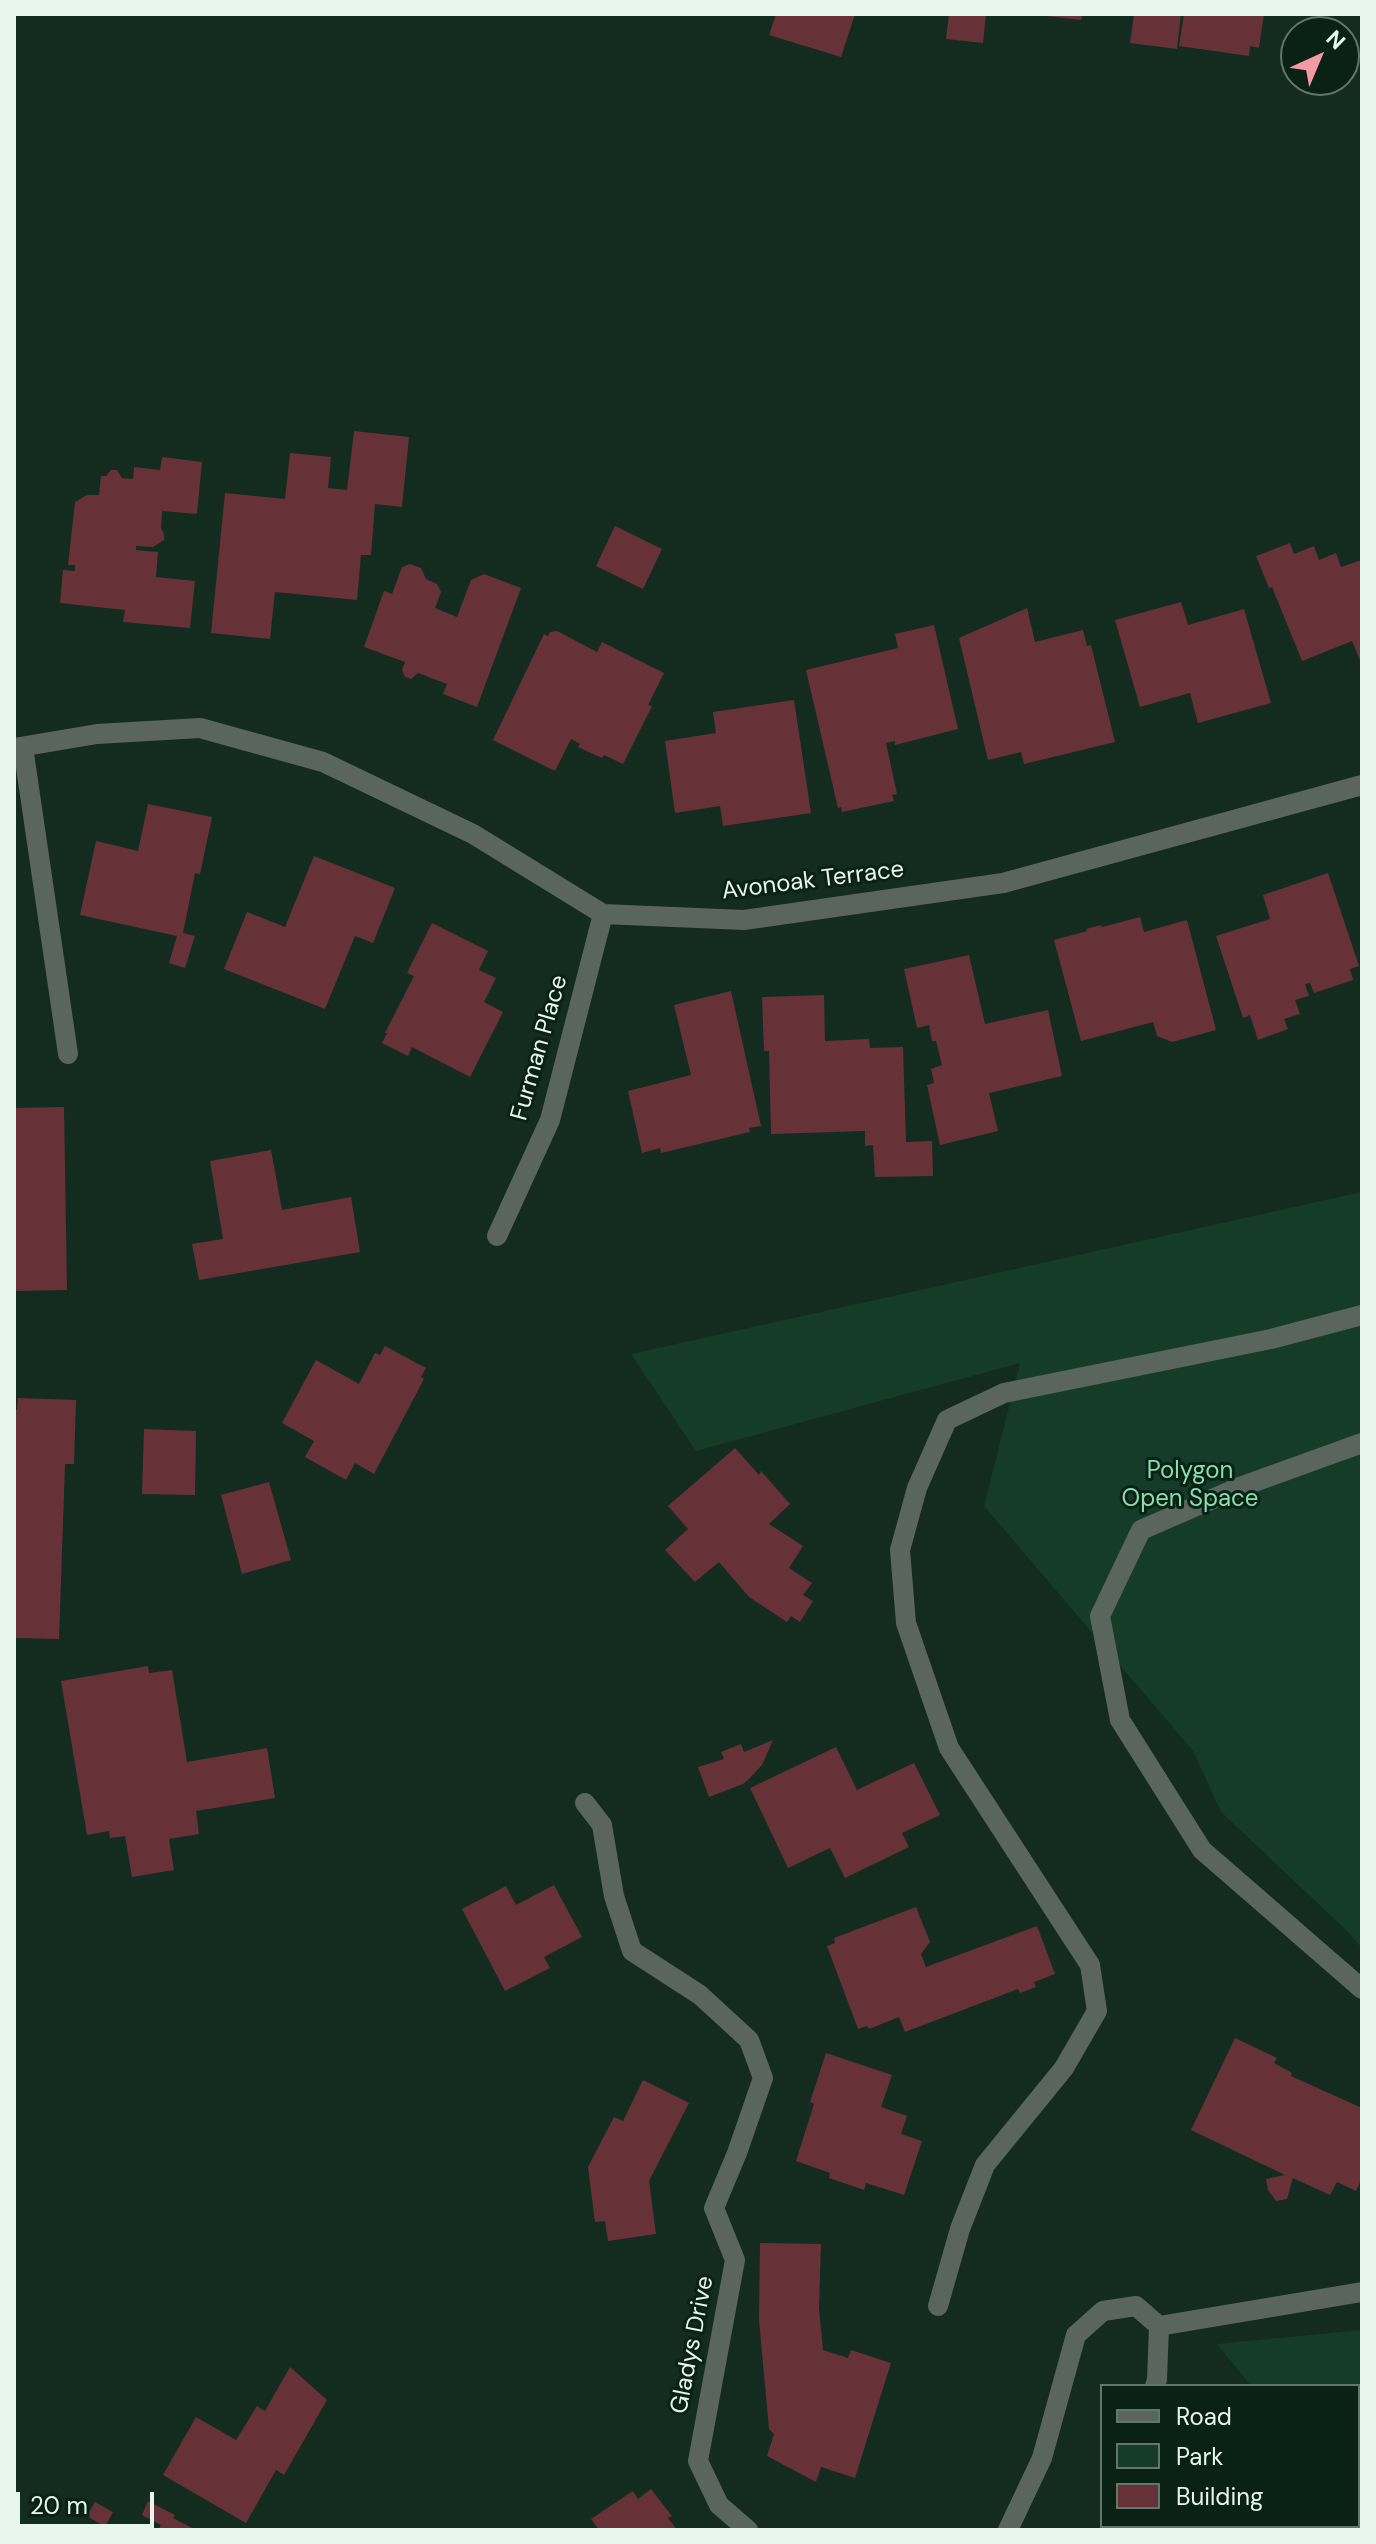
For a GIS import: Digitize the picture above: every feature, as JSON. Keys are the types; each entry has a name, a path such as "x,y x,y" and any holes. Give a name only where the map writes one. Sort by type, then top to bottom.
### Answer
{"street":[{"name":"Avonoak Terrace","path":"18,748 97,734 200,728 323,762 473,834 603,914 744,920 1003,883 1362,785"},
{"path":"18,748 68,1054"},
{"name":"Furman Place","path":"497,1236 550,1120 603,914"},
{"path":"938,2306 960,2229 985,2165 1064,2068 1097,2011 1090,1965 949,1748 906,1623 900,1550 917,1488 947,1420 1004,1393 1271,1339 1362,1315"},
{"path":"1362,1443 1240,1487 1141,1530 1100,1616 1120,1720 1202,1850 1362,1989"},
{"name":"Gladys Drive","path":"585,1803 602,1825 614,1896 632,1951 700,1995 749,2040 763,2078 714,2208 735,2260 698,2461 719,2505 748,2530"},
{"path":"1159,2326 1362,2292"},
{"path":"1008,2530 1042,2458 1076,2335 1103,2311 1136,2306 1159,2326"},
{"path":"1156,2384 1159,2326"}],"green space":[{"name":"Polygon Open Space","path":"1362,1192 1362,1948 1221,1812 1193,1751 984,1506 1020,1363 696,1451 631,1354"},
{"path":"1362,2330 1362,2525 1360,2384 1249,2384 1217,2344"}],"building":[{"path":"776,14 855,14 841,57 769,35"},
{"path":"949,14 986,14 983,43 946,39"},
{"path":"1046,14 1082,14 1081,20"},
{"path":"1134,14 1181,14 1177,49 1130,43"},
{"path":"1184,14 1264,14 1259,48 1250,46 1249,56 1179,46"},
{"path":"354,431 409,437 402,507 375,504 371,555 361,555 357,600 275,592 270,639 211,633 225,493 285,499 290,453 331,457 328,488 347,490"},
{"path":"162,457 202,462 197,514 162,511 164,540 153,547 136,546 136,550 158,552 156,577 195,581 190,628 123,622 125,610 60,603 63,570 75,571 75,565 68,565 75,502 87,495 99,495 101,476 106,476 111,470 117,470 122,478 133,479 134,467 160,470"},
{"path":"615,526 662,549 643,589 596,566"},
{"path":"1290,543 1294,554 1314,546 1319,560 1336,553 1341,567 1362,560 1362,665 1352,641 1302,661 1256,556"},
{"path":"410,564 421,568 426,579 437,584 441,592 435,608 457,617 471,580 484,574 521,588 477,707 443,694 447,684 418,673 411,679 405,677 402,670 405,662 364,647 384,591 392,594 402,567"},
{"path":"1181,602 1188,625 1244,609 1271,703 1198,723 1190,693 1140,707 1115,620"},
{"path":"1027,608 1035,642 1083,630 1087,646 1091,645 1115,742 1024,764 1021,752 988,760 959,638"},
{"path":"934,625 958,729 895,745 895,741 886,743 897,794 892,795 894,801 842,812 841,807 838,808 806,670 898,648 895,634"},
{"path":"557,631 597,652 602,642 664,673 648,705 652,706 623,764 578,747 580,744 571,739 555,771 493,740 544,634 548,636 550,632"},
{"path":"794,700 811,813 723,826 720,806 675,813 665,741 716,733 713,712"},
{"path":"148,804 212,817 200,874 195,873 183,933 195,936 185,968 169,963 177,936 80,915 96,841 138,851"},
{"path":"314,856 395,888 373,943 355,936 325,1009 224,969 247,912 285,927"},
{"path":"1328,873 1359,966 1350,969 1353,980 1314,993 1310,983 1305,984 1309,996 1295,1000 1300,1014 1284,1019 1288,1029 1258,1040 1250,1015 1243,1018 1216,936 1270,919 1263,895"},
{"path":"1140,917 1144,932 1187,920 1216,1030 1172,1042 1157,1036 1153,1022 1081,1041 1054,940"},
{"path":"432,923 488,951 479,970 496,978 484,1002 503,1012 470,1077 412,1047 408,1056 382,1043 414,976 407,973"},
{"path":"969,955 985,1024 1048,1010 1062,1076 989,1093 998,1131 940,1145 927,1085 934,1083 931,1069 942,1065 929,1025 917,1028 904,969"},
{"path":"731,991 761,1126 749,1128 750,1132 661,1153 660,1148 642,1153 628,1091 691,1075 674,1005"},
{"path":"824,995 825,1041 869,1039 870,1048 903,1047 906,1142 932,1141 933,1176 875,1177 873,1145 865,1146 865,1131 771,1134 769,1051 764,1051 762,997"},
{"path":"64,1107 67,1290 14,1291 14,1108"},
{"path":"271,1150 282,1210 351,1197 360,1252 199,1280 192,1244 223,1239 210,1161"},
{"path":"385,1346 426,1368 421,1377 424,1379 374,1474 355,1463 346,1480 305,1457 314,1441 282,1423 316,1360 359,1384 375,1353 380,1355"},
{"path":"18,1398 76,1400 74,1464 65,1464 59,1639 14,1638 14,1410 17,1410"},
{"path":"144,1429 196,1431 195,1495 142,1494"},
{"path":"735,1448 759,1475 761,1471 790,1504 769,1524 803,1546 789,1568 812,1583 803,1595 813,1601 800,1622 791,1616 787,1622 749,1597 719,1562 695,1582 665,1550 688,1529 668,1506"},
{"path":"269,1482 291,1560 242,1574 221,1495"},
{"path":"148,1666 149,1673 172,1670 187,1762 267,1748 275,1798 196,1811 199,1834 169,1839 174,1870 132,1877 125,1836 110,1838 109,1831 87,1835 61,1681"},
{"path":"773,1740 762,1765 749,1779 709,1797 698,1767 724,1759 721,1752 741,1744 744,1752"},
{"path":"836,1747 857,1790 914,1763 940,1815 902,1833 909,1847 845,1878 830,1848 788,1868 750,1788"},
{"path":"554,1885 582,1937 544,1957 550,1968 505,1991 462,1909 506,1886 516,1905"},
{"path":"916,1907 930,1942 921,1954 926,1967 1037,1926 1055,1974 1034,1982 1036,1987 1020,1993 1018,1989 905,2032 899,2017 869,2029 867,2026 858,2029 827,1946 835,1943 834,1938"},
{"path":"1235,2038 1277,2058 1274,2063 1292,2073 1291,2076 1362,2108 1362,2178 1356,2191 1337,2182 1330,2195 1293,2178 1287,2199 1276,2201 1268,2190 1266,2179 1285,2175 1191,2130"},
{"path":"826,2053 892,2075 881,2107 907,2116 901,2134 922,2141 904,2195 866,2183 864,2190 829,2178 830,2173 796,2161"},
{"path":"643,2080 689,2103 649,2181 656,2234 608,2241 605,2221 595,2222 588,2167 614,2117 623,2121"},
{"path":"760,2243 821,2244 819,2308 823,2350 848,2358 851,2350 891,2363 855,2478 821,2467 816,2482 767,2456 774,2434 769,2429 759,2320"},
{"path":"290,2367 327,2400 284,2475 276,2470 246,2523 163,2475 196,2417 236,2440 257,2406 265,2411"},
{"path":"651,2489 672,2516 668,2518 677,2530 599,2530 591,2519 633,2491 638,2499"},
{"path":"148,2501 196,2530 158,2530 161,2525 142,2515"},
{"path":"95,2502 113,2512 105,2527 87,2516"},
{"path":"1151,2528 1225,2528 1224,2530"}]}
